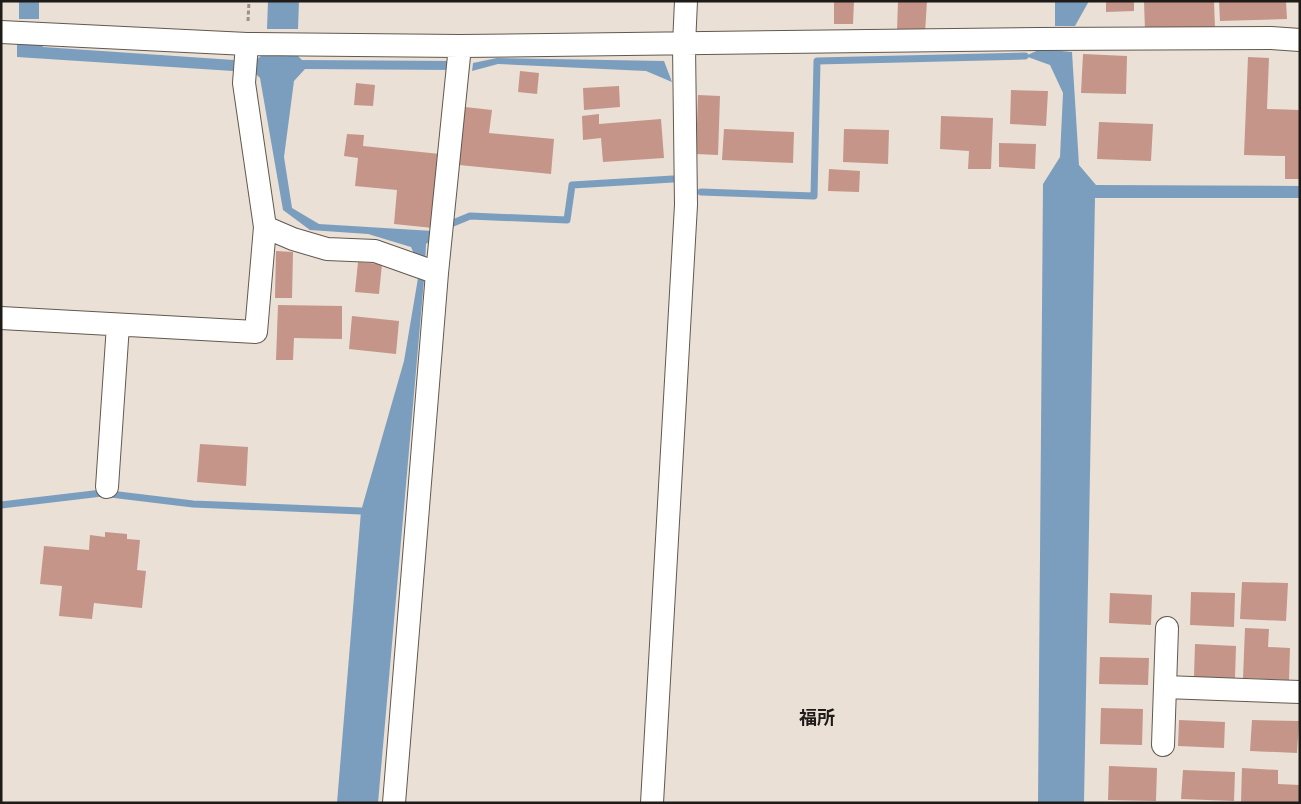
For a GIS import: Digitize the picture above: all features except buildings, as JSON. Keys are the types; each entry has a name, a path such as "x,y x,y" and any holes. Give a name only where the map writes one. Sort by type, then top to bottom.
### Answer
{"street":[{"path":"652,803 686,205 684,44 686,1"},
{"path":"1,32 247,44 460,46 1038,39 1270,38 1300,40"},
{"path":"1,318 256,332 265,227 244,83 247,44"},
{"path":"394,803 437,273 460,46"},
{"path":"265,227 292,239 327,248 375,251 437,273"},
{"path":"107,487 118,325"},
{"path":"1163,745 1167,628"},
{"path":"1165,687 1300,692"}],"water":[{"path":"19,1 39,1 39,19 19,19"},
{"path":"268,1 299,1 298,29 267,29"},
{"path":"1055,1 1089,1 1075,26 1055,26"},
{"path":"17,40 38,40 43,47 234,60 233,71 17,57"},
{"path":"1041,49 1072,52 1079,165 1096,185 1300,186 1300,198 1095,198 1084,803 1038,803 1043,184 1060,157 1063,93 1050,65 1025,56"},
{"path":"266,52 295,53 302,60 454,61 453,70 305,69 294,81 284,157 292,208 319,224 433,231 432,240 426,244 425,265 418,263 411,247 368,234 310,230 283,210 260,78 254,72 256,60"},
{"path":"497,58 664,61 672,82 646,71 498,64 472,71 473,63"},
{"path":"418,278 424,280 378,803 337,803 361,511 404,361"}],"waterway":[{"path":"701,192 814,196 817,61 1025,56"},
{"path":"453,223 470,216 567,220 572,185 673,179"},
{"path":"1,505 102,493 193,504 361,511"}],"district":[{"name":"福所","path":"817,718"}]}
